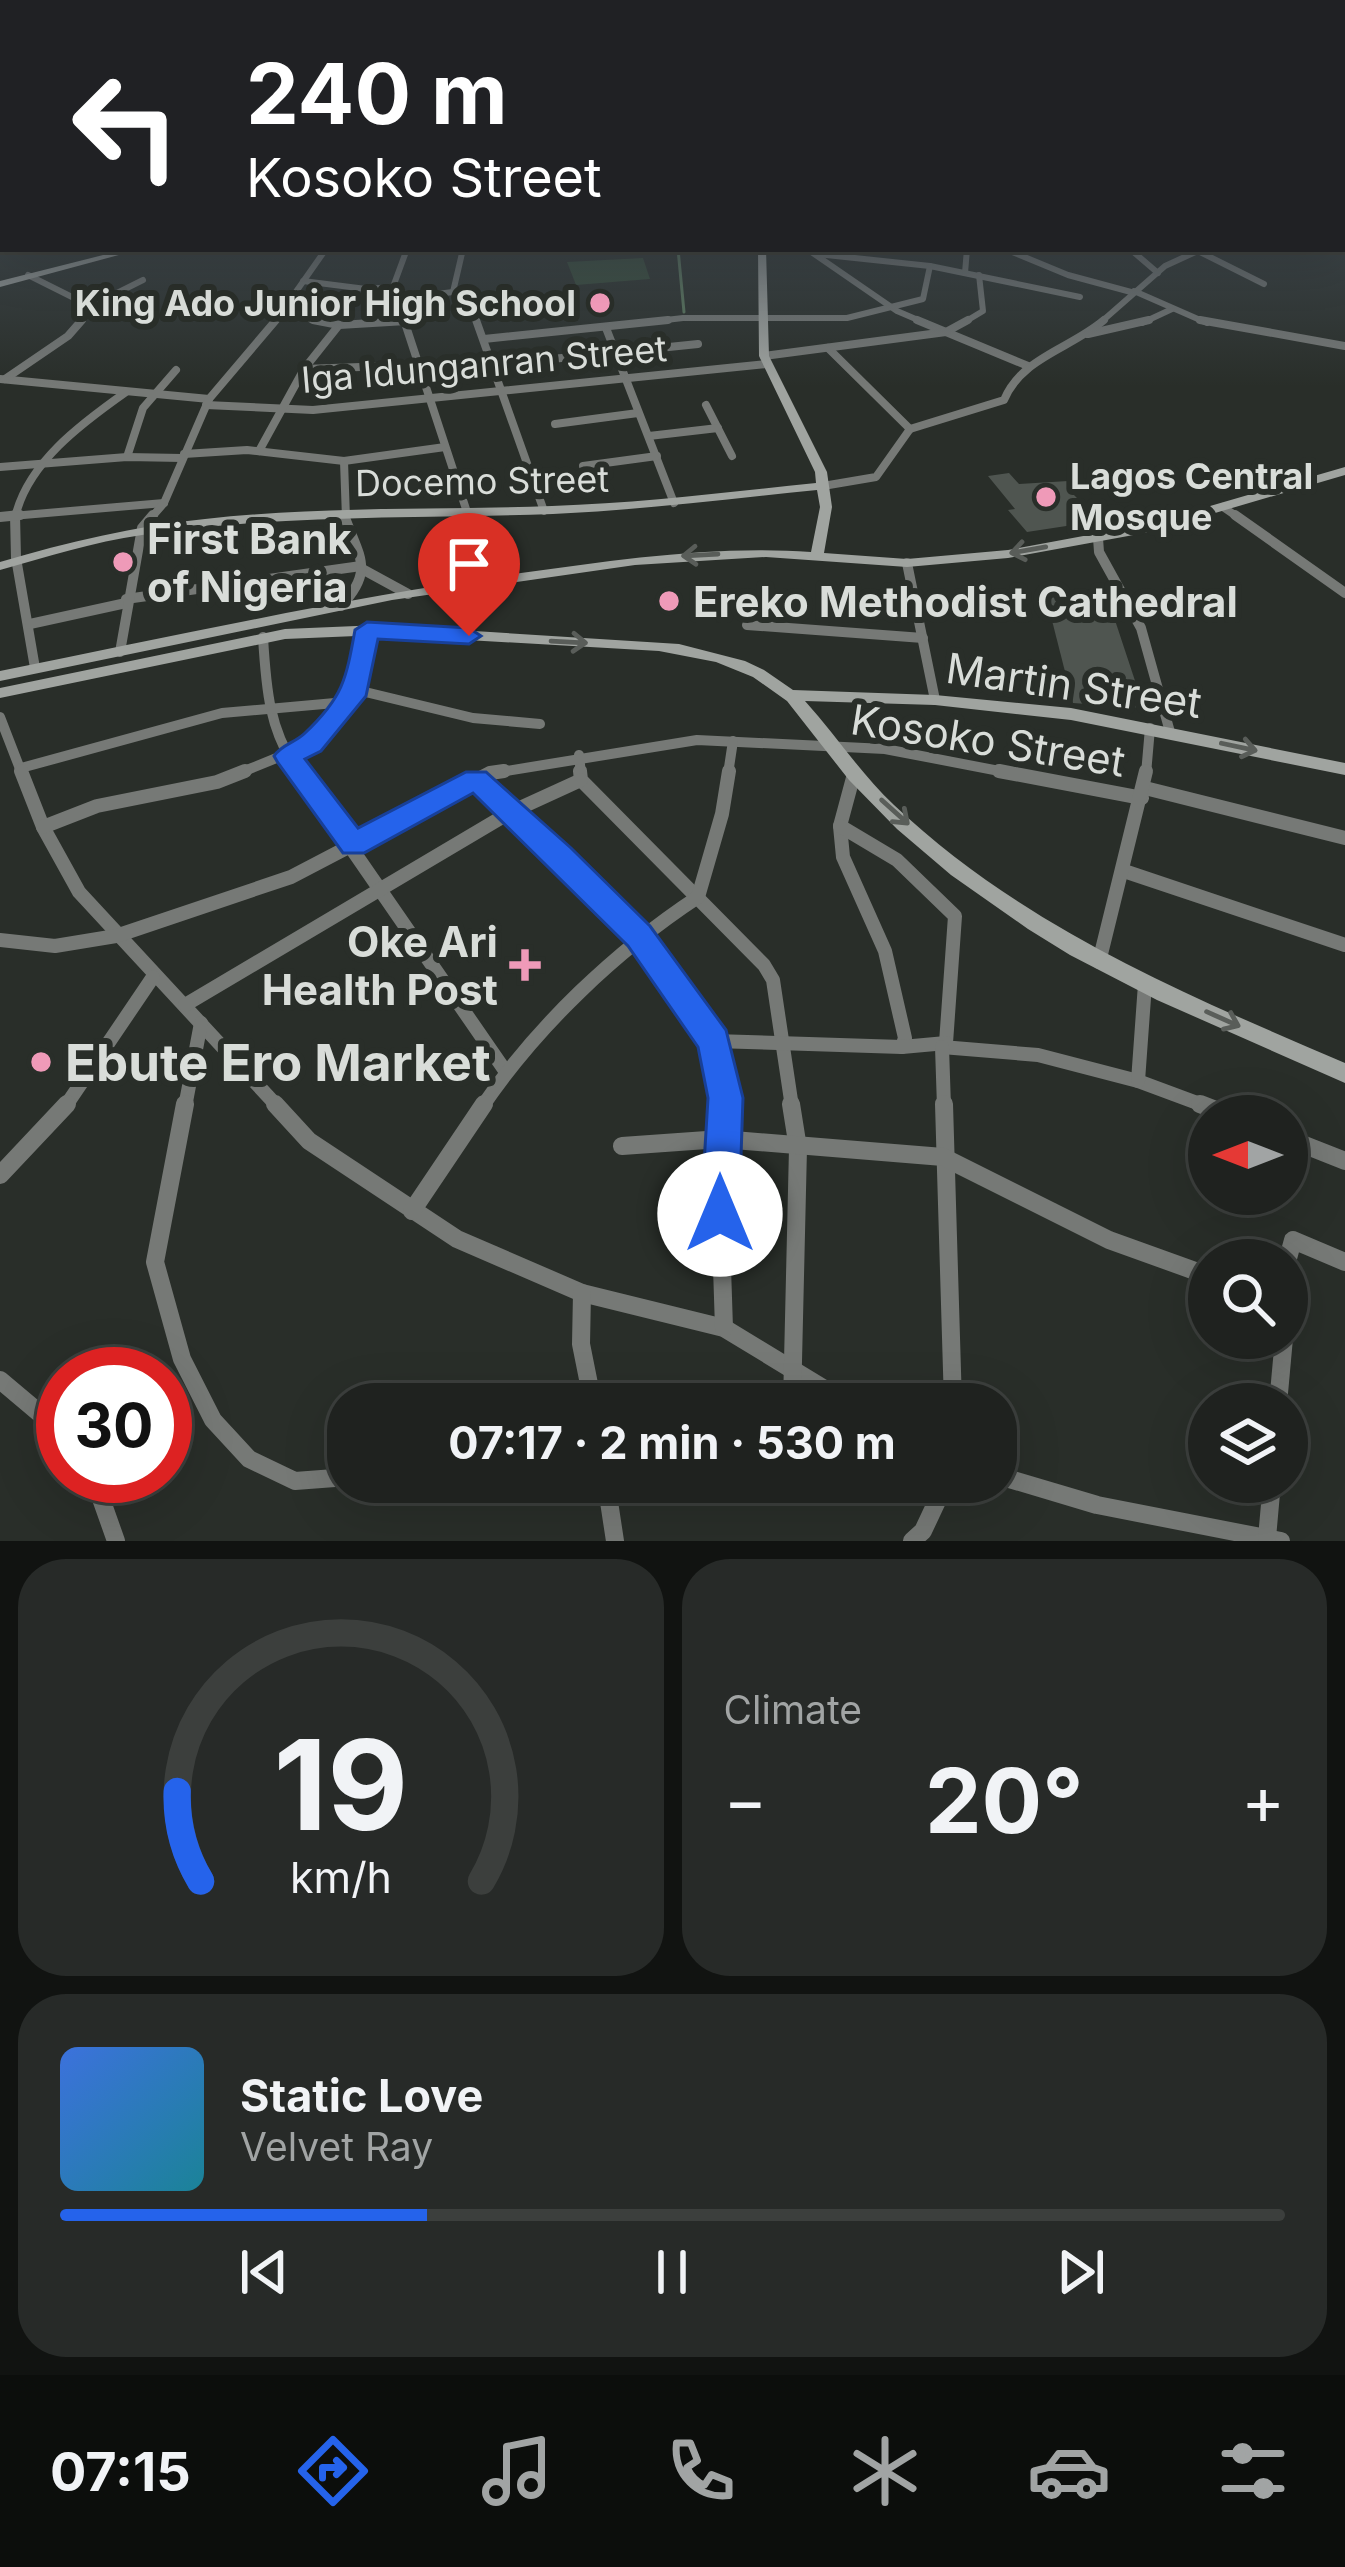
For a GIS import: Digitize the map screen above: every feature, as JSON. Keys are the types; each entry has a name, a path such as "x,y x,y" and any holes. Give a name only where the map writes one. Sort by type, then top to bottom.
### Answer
{"main road":[{"path":"0,284 124,252"},
{"path":"762,252 766,360 821,472 826,507 817,556"},
{"path":"39,676 120,652 400,595 699,555 907,563 1008,554 1098,538 1345,472"},
{"name":"Docemo Street","path":"0,566 142,528 344,514 544,511 674,503 823,486"},
{"path":"374,630 376,610 400,595"},
{"path":"4,683 263,637 374,630 676,647 725,659 790,695 838,748 854,774 992,896 1099,962 1345,1073"},
{"name":"Martin Street","path":"790,695 935,700 1071,714 1345,770"}],"street":[{"path":"120,652 142,528 164,503 208,402 282,313 324,252"},
{"path":"406,252 393,287 466,509"},
{"path":"453,292 462,252"},
{"path":"813,252 843,278 891,308 1028,366"},
{"path":"896,262 899,252"},
{"path":"965,273 967,252"},
{"path":"1012,252 1068,275 1132,291 1208,323 1345,346"},
{"path":"1134,252 1158,273"},
{"path":"823,486 876,477 910,429 1004,400 1013,379 1028,366 1087,334 1132,291 1194,252"},
{"path":"1201,252 1264,284"},
{"path":"817,254 930,266 1080,298"},
{"path":"484,339 683,318 847,318 922,298 930,266"},
{"path":"28,274 92,307"},
{"path":"946,332 983,310 979,275"},
{"path":"2,380 68,336 92,307 143,280"},
{"path":"303,281 366,289 393,287"},
{"path":"397,299 453,292 471,305 544,511"},
{"path":"1087,334 1137,326 1172,309"},
{"path":"282,313 340,325 406,321"},
{"path":"259,452 304,369 340,325"},
{"path":"606,328 674,503"},
{"name":"Iga Idunganran Street","path":"2,380 279,410 624,380 946,332"},
{"path":"493,365 698,344"},
{"path":"828,348 910,429"},
{"path":"304,369 416,365"},
{"path":"127,457 137,418 159,382 176,370"},
{"path":"39,676 17,560 14,517 41,467 87,420 126,392"},
{"path":"706,405 732,456"},
{"path":"555,424 638,413"},
{"path":"650,436 718,428"},
{"path":"0,467 259,452 344,461 445,447"},
{"path":"584,466 657,456"},
{"path":"340,606 361,586 362,568 344,514 344,461"},
{"path":"0,517 164,503"},
{"path":"1223,507 1345,592"},
{"path":"1098,538 1100,552 1141,628 1170,732"},
{"path":"907,563 935,700"},
{"path":"29,624 126,601 362,568 400,595"},
{"path":"747,625 923,638"},
{"path":"43,827 97,806 217,782 311,744 357,690 374,630"},
{"path":"263,637 267,706 287,756 353,844 506,1072"},
{"path":"357,690 473,718 540,724"},
{"path":"21,768 131,733 267,706 346,702"},
{"path":"0,716 43,827 79,892 309,1141 457,1239 582,1293 724,1328 812,1383"},
{"path":"1099,962 1144,793 1150,728"},
{"name":"Kosoko Street","path":"0,940 56,946 116,936 242,897 476,779 580,755 697,740 908,752 1144,793 1345,838"},
{"path":"412,1211 506,1072 639,936 698,897 722,814 734,741"},
{"path":"580,755 581,780 773,980 798,1148 794,1383"},
{"path":"854,774 840,826 843,857 885,951 905,1038 902,1047"},
{"path":"476,779 639,936 714,1041 725,1098 721,1139 724,1328"},
{"path":"184,1005 509,813 581,780"},
{"path":"840,826 897,860 955,916 944,1045 943,1157 952,1383"},
{"path":"1124,871 1345,945"},
{"path":"0,1175 62,1111 153,977"},
{"path":"1138,1081 1145,984"},
{"path":"201,1023 154,1262 182,1359 213,1420 249,1459 295,1481 327,1479"},
{"path":"714,1041 944,1045 1038,1055 1138,1081 1188,1100"},
{"path":"622,1146 721,1139 943,1157 1109,1240 1188,1268"},
{"path":"1308,1146 1345,1161"},
{"path":"1308,1246 1345,1262"},
{"path":"582,1293 581,1344 589,1383"},
{"path":"0,1380 36,1410"},
{"path":"1017,1481 1097,1505 1274,1540 1273,1503"},
{"path":"103,1503 116,1541"},
{"path":"609,1503 615,1541"},
{"path":"912,1541 923,1531 936,1503"}],"green space":[{"path":"643,258 650,279 576,285 567,262"}],"building":[{"name":"Lagos Central Mosque","path":"1009,473 1019,484 1068,481 1076,490 1070,491 1083,504 1079,509 1086,523 1027,532 988,476"},
{"path":"1044,589 1106,593 1144,708 1073,703"}],"waterway":[{"path":"678,252 684,312"}],"place":[{"name":"King Ado Junior High School","path":"600,303"},
{"name":"Lagos Central Mosque","path":"1046,497"},
{"name":"First Bank of Nigeria","path":"123,562"},
{"name":"Ereko Methodist Cathedral","path":"669,601"},
{"name":"Oke Ari Health Post","path":"525,965"},
{"name":"Ebute Ero Market","path":"41,1062"}],"route":[{"path":"469,636 367,630 357,690 311,744 287,756 353,844 476,779 639,936 714,1041 725,1098 720,1214"}]}
